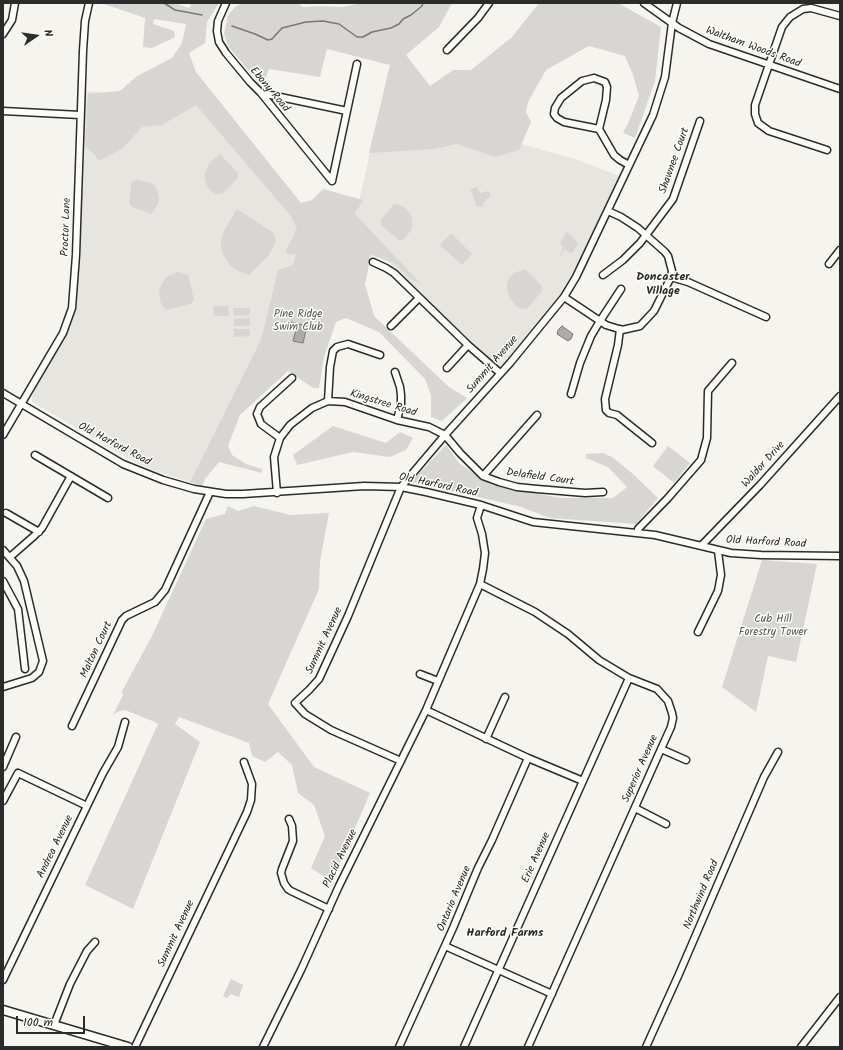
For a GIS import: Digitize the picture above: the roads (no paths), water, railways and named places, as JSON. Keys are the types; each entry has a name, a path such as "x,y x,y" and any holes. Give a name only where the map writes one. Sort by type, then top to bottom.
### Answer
{"main road":[{"path":"3,1010 128,1047"}],"street":[{"path":"3,34 12,20 15,3"},
{"name":"Proctor Lane","path":"3,435 63,333 72,308 76,255 83,51 85,21 89,3"},
{"name":"Ebony Road","path":"226,3 218,21 217,31 219,42 226,53 261,93 332,181 347,110"},
{"path":"447,50 478,18 489,3"},
{"name":"Waltham Woods Road","path":"644,3 689,34 709,44 840,88"},
{"name":"Summit Avenue","path":"400,761 331,730 305,714 295,703 319,679 348,616 401,487 445,435 510,363 564,297 608,211 653,115 665,78 672,23 677,3"},
{"path":"827,150 769,131 758,123 755,114 755,105 782,27 797,11 811,8 840,16"},
{"path":"261,93 347,110 357,64"},
{"path":"599,129 564,122 557,118 554,114 560,98 582,81 594,78 605,82 607,87 606,100 599,129 616,158 629,165"},
{"path":"3,111 80,114"},
{"name":"Shawnee Court","path":"603,275 630,254 646,236 673,199 700,121"},
{"path":"564,297 613,328 627,330 642,324 650,317 671,278 672,271 668,256 665,252 630,223 608,211"},
{"path":"829,264 840,250"},
{"path":"373,262 394,273 468,345 500,373"},
{"path":"671,278 688,282 766,317"},
{"path":"571,394 584,352 600,320 622,289"},
{"path":"391,326 419,298"},
{"path":"620,329 618,346 605,399 606,410 609,413 617,415 652,443"},
{"path":"328,401 330,367 334,351 337,346 348,344 380,355"},
{"path":"447,368 468,345"},
{"path":"638,532 638,529 668,498 701,460 707,438 708,392 732,363"},
{"path":"395,372 401,395 401,404 397,420"},
{"path":"277,492 274,457 280,438 261,424 258,420 257,414 260,406 292,378"},
{"name":"Old Harford Road","path":"3,393 136,470 176,484 210,492 243,494 364,486 401,487 481,505 533,522 638,532 662,536 718,550 748,555 840,556"},
{"name":"Waldor Drive","path":"701,546 760,485 840,396"},
{"name":"Kingstree Road","path":"280,438 290,425 302,415 312,408 328,401 346,402 397,420 429,427 445,435"},
{"path":"483,476 537,415"},
{"name":"Delafield Court","path":"445,435 460,453 483,476 506,484 537,490 585,493 604,492"},
{"path":"35,455 108,498"},
{"path":"10,557 39,532 64,492 71,476"},
{"name":"Malton Court","path":"72,726 122,620 126,616 155,602 165,590 210,492"},
{"name":"Placid Avenue","path":"263,1047 339,886 426,710 480,584 485,552 478,518 481,505"},
{"path":"6,513 39,532"},
{"path":"3,550 10,557 21,574 28,592 43,658 42,666 39,672 32,678 3,687"},
{"path":"698,632 718,590 721,575 718,550"},
{"path":"3,581 18,609 24,669"},
{"name":"Superior Avenue","path":"480,584 535,612 568,634 599,660 629,678 657,689 668,701 673,718 635,808 528,1047"},
{"path":"18,609 31,606"},
{"path":"420,674 438,681"},
{"name":"Erie Avenue","path":"464,1047 629,678"},
{"path":"486,739 504,697"},
{"path":"426,710 528,758 583,781"},
{"name":"Andrea Avenue","path":"3,980 103,773 118,747 124,722"},
{"path":"3,767 16,737"},
{"path":"661,749 686,760"},
{"name":"Northwind Road","path":"646,1047 762,780 778,752"},
{"name":"Ontario Avenue","path":"399,1047 528,758"},
{"name":"Summit Avenue","path":"135,1047 247,812 251,800 252,784 244,762"},
{"path":"3,801 18,774 87,806"},
{"path":"635,808 666,824"},
{"path":"290,819 293,841 281,873 284,883 291,891 329,909"},
{"path":"54,1025 70,984 87,951 94,942"},
{"path":"445,946 552,994"},
{"path":"801,1047 840,997"}],"waterway":[{"path":"164,3 175,10 202,15"},
{"path":"232,26 268,40 272,39 282,28 306,22 323,21 339,24 357,37 363,37 372,32 391,28 399,24 403,19 411,15 422,6 423,3"}],"district":[{"name":"Doncaster Village","path":"663,285"},
{"name":"Harford Farms","path":"505,934"}],"park label":[{"name":"Pine Ridge Swim Club","path":"298,321"},
{"name":"Cub Hill Forestry Tower","path":"773,626"}]}
